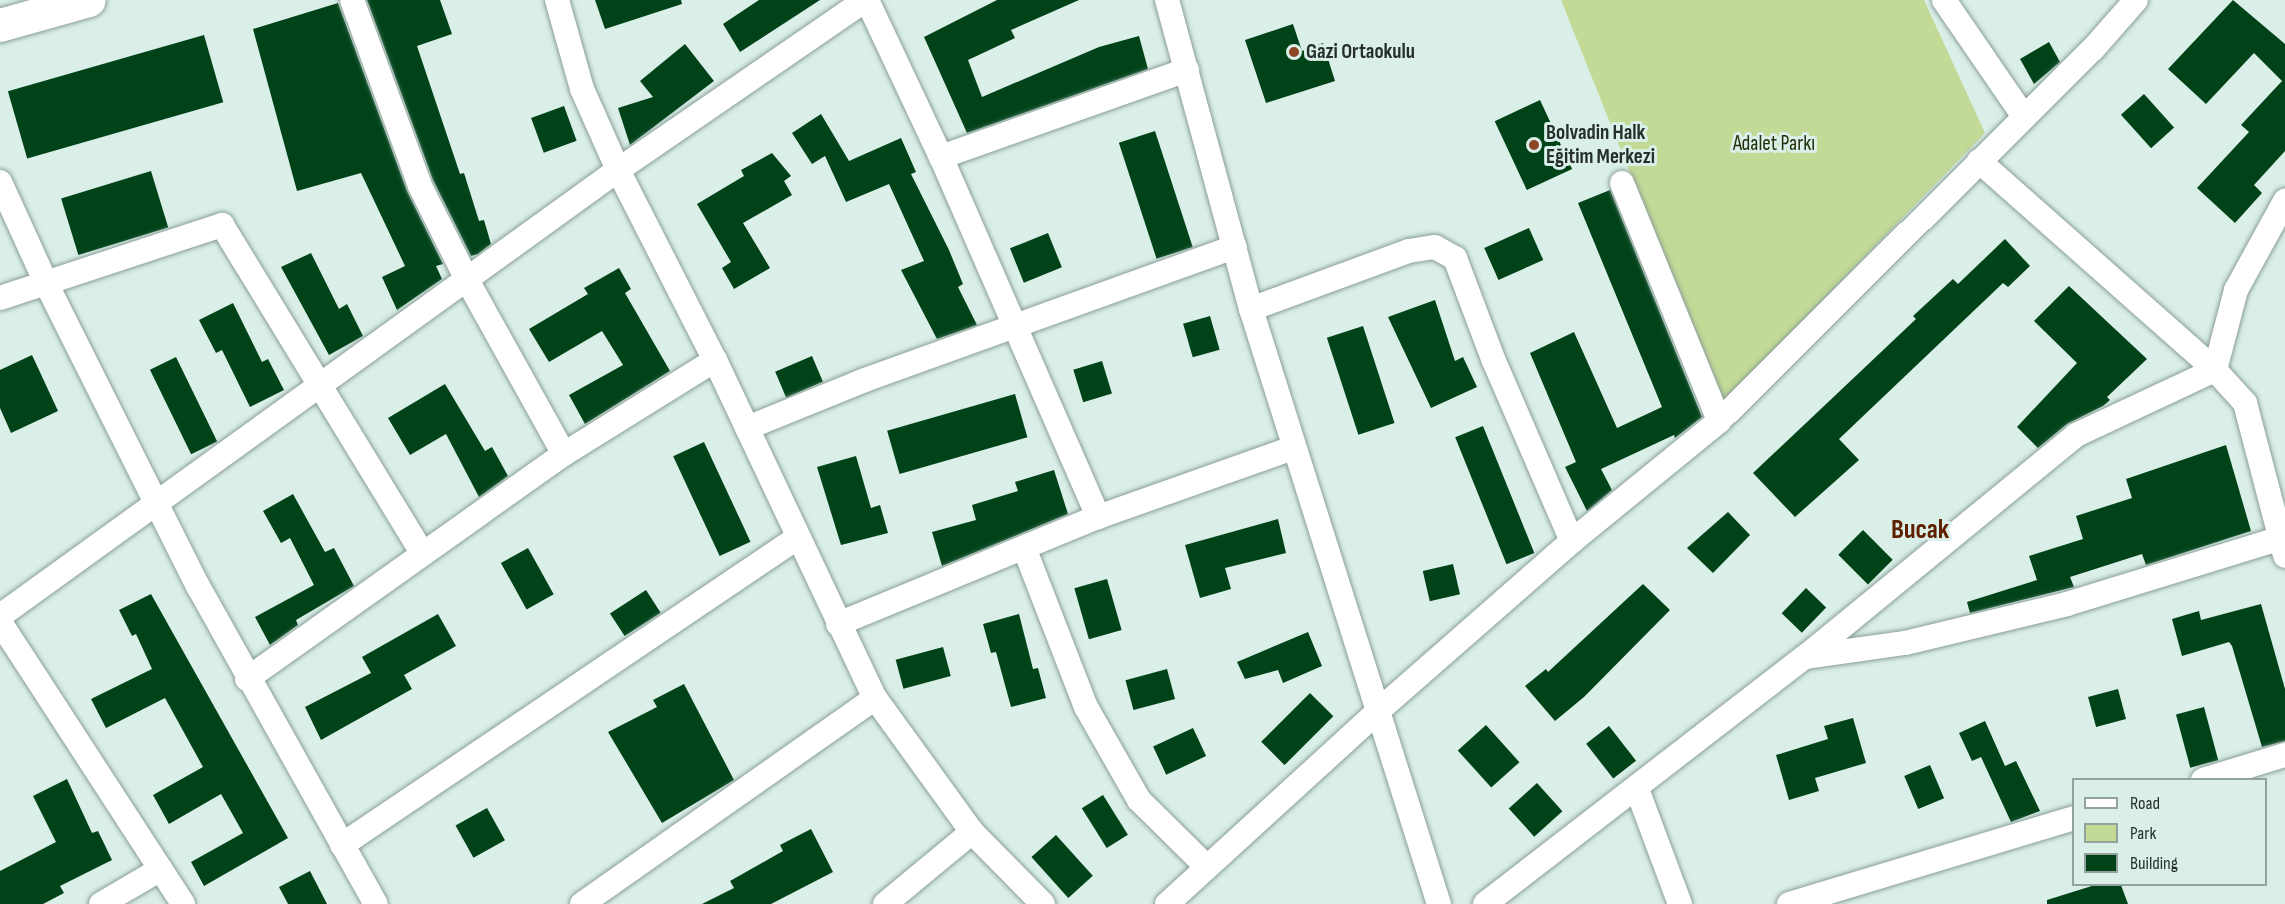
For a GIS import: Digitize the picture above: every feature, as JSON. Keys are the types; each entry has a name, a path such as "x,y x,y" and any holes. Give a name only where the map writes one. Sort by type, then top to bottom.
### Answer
{"main road":[{"path":"0,25 89,0"}],"street":[{"path":"352,0 420,186 467,280 564,454"},
{"path":"557,0 582,89 618,170 715,360 797,538 875,698 972,832 1043,904"},
{"path":"0,616 618,170 866,0 941,157 1098,517"},
{"path":"1167,0 1251,309 1293,448 1439,904"},
{"path":"1944,0 2024,117"},
{"path":"1167,904 1377,711 1572,541 1719,421 2093,49 2136,0"},
{"path":"941,157 1187,70"},
{"path":"1805,657 1905,643 2067,604 2283,547 2245,403 2215,370 1979,161"},
{"path":"0,182 46,283 247,679 376,904"},
{"path":"1622,183 1719,421"},
{"path":"2215,370 2236,290 2285,201"},
{"path":"0,298 222,225 322,384 422,553"},
{"path":"747,428 1235,247"},
{"path":"1251,309 1409,251 1435,247 1455,258 1494,361 1572,541"},
{"path":"247,679 564,454 715,360"},
{"path":"1485,904 1637,789 1701,734 1805,657 2076,435 2215,370"},
{"path":"838,624 1025,550 1098,517 1293,448"},
{"path":"342,845 797,538"},
{"path":"1025,550 1086,707 1139,800 1207,867"},
{"path":"0,622 183,904"},
{"path":"582,904 875,698"},
{"path":"2210,778 2285,755"},
{"path":"1637,789 1680,904"},
{"path":"1789,904 2072,818"},
{"path":"885,904 972,832"},
{"path":"101,904 161,869"}],"green space":[{"name":"Adalet Parkı","path":"1561,0 1924,0 1985,133 1722,403"}],"building":[{"path":"367,0 440,0 452,34 417,46 460,174 464,173 479,221 484,220 491,244 478,254 471,256 433,180"},
{"path":"595,0 681,0 682,4 605,29"},
{"path":"759,0 820,0 740,52 723,24"},
{"path":"997,0 1079,0 1011,30 1015,38 968,60 982,97 1099,47 1139,36 1148,69 967,133 924,37"},
{"path":"2233,0 2285,44 2285,151 2254,185 2262,193 2235,223 2197,188 2249,132 2241,125 2282,81 2254,53 2206,104 2168,69"},
{"path":"338,3 407,191 443,264 436,266 442,279 397,310 382,277 405,266 361,173 297,191 253,29"},
{"path":"1293,24 1302,51 1323,43 1335,81 1266,103 1245,40"},
{"path":"204,35 223,102 27,159 8,91"},
{"path":"2049,42 2060,62 2034,84 2020,59"},
{"path":"685,44 714,81 630,145 618,108 653,97 640,81"},
{"path":"2144,94 2174,127 2151,148 2121,115"},
{"name":"Bolvadin Halk Eğitim Merkezi","path":"1540,100 1572,169 1527,190 1495,121"},
{"path":"564,106 577,141 544,153 531,118"},
{"path":"821,114 849,161 901,138 916,172 911,174 949,250 963,284 958,287 977,325 937,339 901,270 924,261 889,184 846,202 825,156 812,164 792,133"},
{"path":"1155,131 1193,247 1157,259 1119,143"},
{"path":"772,153 791,176 784,181 792,195 743,223 770,268 734,289 722,268 731,262 697,204 744,176 741,170"},
{"path":"151,171 168,227 78,255 61,198"},
{"path":"1610,190 1702,417 1675,438 1674,435 1601,469 1612,490 1587,511 1565,467 1576,462 1530,353 1574,332 1617,428 1662,407 1578,203"},
{"path":"1529,228 1543,260 1498,280 1484,248"},
{"path":"1048,233 1062,267 1024,283 1010,248"},
{"path":"2005,239 2030,266 2008,287 2003,283 1839,439 1859,460 1795,517 1753,473 1916,319 1913,316 1953,279 1958,284"},
{"path":"311,253 339,309 347,304 363,336 329,355 281,267"},
{"path":"619,268 631,289 625,293 670,371 585,424 569,395 623,365 602,331 549,362 529,329 588,294 584,288"},
{"path":"2069,286 2147,359 2107,397 2110,400 2103,406 2067,424 2038,448 2017,427 2077,363 2034,321"},
{"path":"1435,300 1455,361 1463,357 1477,387 1431,408 1388,317"},
{"path":"233,303 262,362 268,359 284,390 250,407 222,350 216,353 199,320"},
{"path":"1210,316 1220,350 1193,357 1183,324"},
{"path":"1363,326 1395,423 1358,435 1327,338"},
{"path":"32,355 58,411 11,433 0,408 0,370"},
{"path":"812,356 823,382 786,397 775,372"},
{"path":"176,357 217,441 191,454 150,370"},
{"path":"1102,361 1112,394 1083,402 1073,370"},
{"path":"445,384 485,451 492,447 508,476 479,497 446,434 410,455 388,418"},
{"path":"1015,394 1027,437 900,474 887,431"},
{"path":"1483,426 1534,553 1507,564 1455,437"},
{"path":"704,442 750,542 720,556 673,456"},
{"path":"2226,445 2251,531 2146,565 2142,554 2070,577 2074,587 1970,613 1967,602 2037,580 2029,556 2083,539 2076,516 2132,498 2126,479"},
{"path":"856,456 871,508 880,505 888,533 841,545 817,467"},
{"path":"1054,470 1068,514 942,566 932,532 976,520 972,505 1018,491 1015,482"},
{"path":"293,494 325,552 334,548 354,586 296,620 298,625 270,645 255,617 314,585 290,538 281,543 263,511"},
{"path":"1728,512 1750,535 1713,573 1687,548"},
{"path":"1278,519 1286,553 1225,568 1231,589 1200,598 1185,545"},
{"path":"1863,530 1893,560 1868,584 1838,555"},
{"path":"528,548 554,594 527,609 501,563"},
{"path":"1453,564 1460,594 1430,601 1423,571"},
{"path":"1107,579 1122,630 1089,639 1074,588"},
{"path":"1643,584 1670,610 1584,697 1555,721 1525,686 1546,669 1548,672"},
{"path":"1806,588 1826,607 1802,633 1782,613"},
{"path":"646,590 661,613 625,636 610,613"},
{"path":"151,594 288,838 204,886 191,862 243,833 221,794 169,824 153,795 203,767 165,698 106,728 91,699 152,669 136,634 132,636 119,610"},
{"path":"2261,604 2285,689 2285,741 2262,747 2232,646 2229,642 2182,656 2172,619 2199,611 2201,620"},
{"path":"438,614 456,646 404,675 412,689 321,740 305,707 371,673 362,657"},
{"path":"1019,614 1033,669 1038,668 1046,698 1011,707 996,652 991,653 983,624"},
{"path":"1308,632 1322,666 1283,683 1278,670 1245,679 1237,662"},
{"path":"943,647 951,676 903,689 896,660"},
{"path":"1167,669 1175,699 1133,710 1125,680"},
{"path":"684,684 734,780 662,823 608,732 657,707 653,700"},
{"path":"2118,689 2126,719 2096,727 2088,697"},
{"path":"1310,693 1333,716 1285,765 1261,742"},
{"path":"2204,707 2218,760 2190,768 2176,715"},
{"path":"1853,718 1866,763 1815,778 1819,791 1789,800 1776,755 1828,739 1824,726"},
{"path":"1985,721 2005,766 2016,761 2040,811 2011,822 1981,757 1972,761 1959,733"},
{"path":"1486,725 1519,762 1491,788 1458,750"},
{"path":"1609,726 1636,761 1613,779 1586,744"},
{"path":"1193,728 1206,756 1166,775 1153,747"},
{"path":"1930,765 1944,798 1918,809 1904,776"},
{"path":"67,779 92,833 98,831 112,860 60,886 64,893 43,904 0,904 0,871 56,842 33,796"},
{"path":"1537,783 1562,811 1534,837 1509,808"},
{"path":"1103,795 1128,835 1107,848 1082,808"},
{"path":"487,808 505,840 473,858 456,825"},
{"path":"811,829 833,872 771,904 702,904 734,888 730,881 783,851 780,845"},
{"path":"1056,835 1093,876 1068,898 1031,857"},
{"path":"310,871 327,904 288,904 279,887"},
{"path":"2092,886 2121,886 2128,904 2047,904 2047,900"}],"place":[{"name":"Gazi Ortaokulu","path":"1294,52"},
{"name":"Bolvadin Halk Eğitim Merkezi","path":"1534,145"}],"district":[{"name":"Bucak","path":"1920,531"}]}
